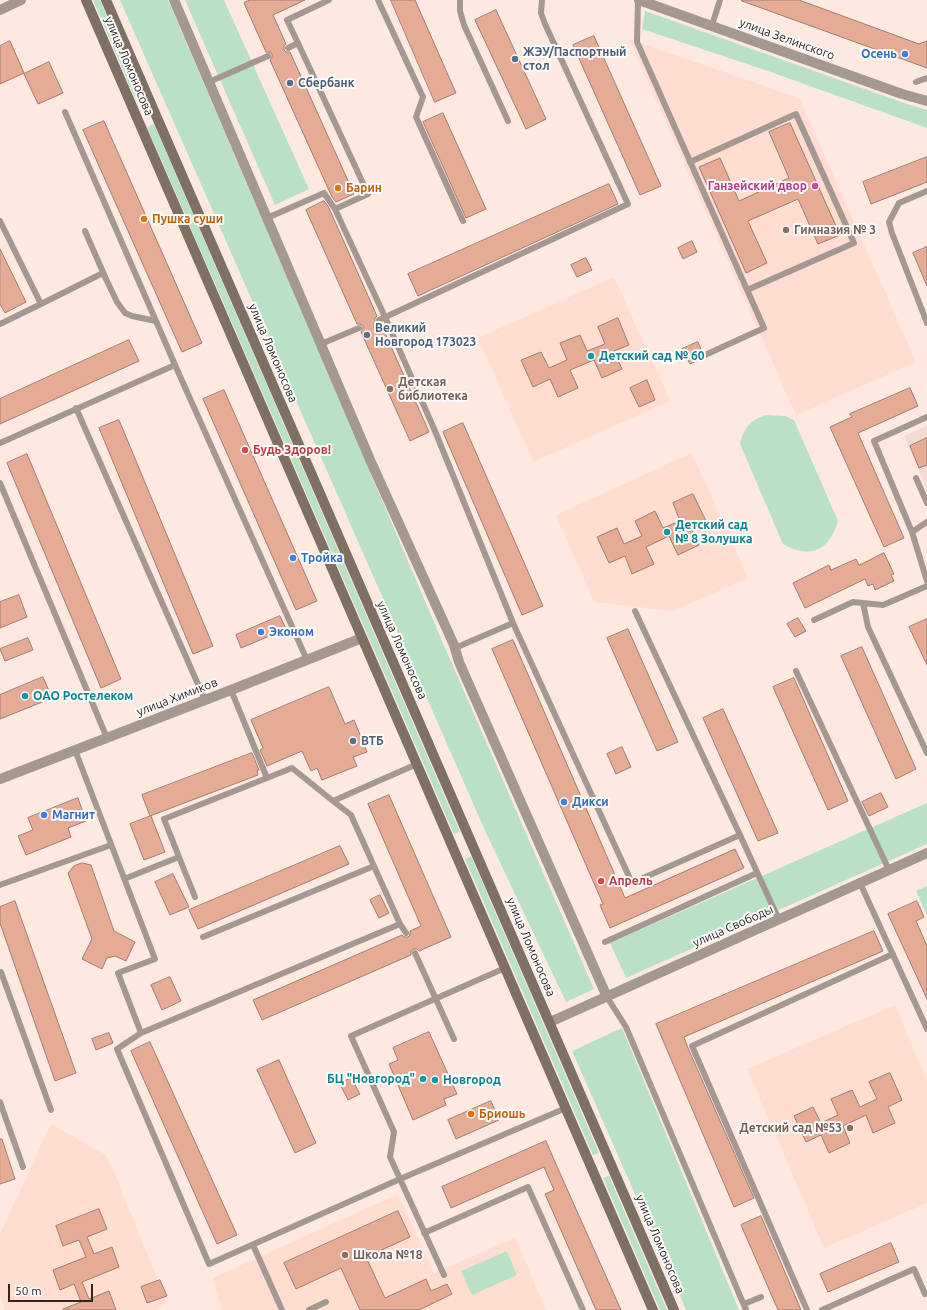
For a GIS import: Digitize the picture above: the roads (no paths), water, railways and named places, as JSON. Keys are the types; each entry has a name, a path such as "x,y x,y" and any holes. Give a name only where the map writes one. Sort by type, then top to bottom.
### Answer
{"main road":[{"name":"улица Ломоносова","path":"86,0 654,1310"},
{"name":"улица Ломоносова","path":"106,0 674,1310"},
{"path":"136,115 153,107"},
{"path":"454,849 471,842"},
{"path":"592,1169 610,1162"}],"street":[{"path":"0,10 21,0"},
{"path":"174,0 371,462 455,648 459,662 606,997"},
{"name":"улица Зелинского","path":"638,0 902,94 927,101"},
{"name":"улица Химиков","path":"0,779 362,638"},
{"name":"улица Свободы","path":"550,1022 927,853"}],"lane":[{"path":"329,0 287,20 368,194 335,209"},
{"path":"378,0 423,97 416,117 463,221"},
{"path":"460,0 460,11 464,25 508,121"},
{"path":"379,320 628,204 545,24 541,13 542,0"},
{"path":"638,0 637,42 764,328 705,355"},
{"path":"712,26 720,0"},
{"path":"288,48 298,43"},
{"path":"209,82 268,56"},
{"path":"916,82 927,78"},
{"path":"65,112 307,660"},
{"path":"690,162 796,114 854,243 747,290"},
{"path":"927,191 899,203 889,222 927,323"},
{"path":"267,218 324,193 335,209 385,317 435,431 513,623 632,883 740,835"},
{"path":"0,221 41,304"},
{"path":"85,231 117,302 125,313 156,321"},
{"path":"0,324 103,273"},
{"path":"321,344 359,328"},
{"path":"0,443 76,408 176,365"},
{"path":"76,408 205,700"},
{"path":"927,417 874,441 912,532 927,581"},
{"path":"916,478 927,502"},
{"path":"0,483 107,738"},
{"path":"912,532 927,522"},
{"path":"814,620 853,602 883,605 927,586"},
{"path":"863,603 868,627 927,753"},
{"path":"635,611 779,920"},
{"path":"455,648 513,623"},
{"path":"796,671 889,870"},
{"path":"231,690 267,778"},
{"path":"75,750 154,959 118,973 141,1033"},
{"path":"333,801 417,764"},
{"path":"195,897 164,818 292,768 351,815 400,924 406,933"},
{"path":"0,885 111,845"},
{"path":"124,879 179,857"},
{"path":"203,937 374,866"},
{"path":"605,942 757,873"},
{"path":"860,884 927,1029"},
{"path":"400,924 141,1033 117,1050 210,1264 400,1179 566,1108"},
{"path":"415,953 454,1039"},
{"path":"807,1310 692,1046 893,954"},
{"path":"444,1275 390,1157 394,1132 351,1036 505,968"},
{"path":"0,972 51,1110"},
{"path":"606,997 626,1027 745,1307 761,1297"},
{"path":"0,1102 24,1167"},
{"path":"424,1233 528,1187 583,1310"},
{"path":"253,1245 282,1310"},
{"path":"822,1310 914,1268 925,1294 927,1293"},
{"path":"309,1310 326,1302"}],"place":[{"name":"Осень","path":"905,54"},
{"name":"ЖЭУ/Паспортный стол","path":"515,59"},
{"name":"Сбербанк","path":"290,83"},
{"name":"Ганзейский двор","path":"815,186"},
{"name":"Барин","path":"338,188"},
{"name":"Пушка суши","path":"144,219"},
{"name":"Гимназия № 3","path":"786,230"},
{"name":"Великий Новгород 173023","path":"367,335"},
{"name":"Детский сад № 60","path":"591,356"},
{"name":"Детская библиотека","path":"390,389"},
{"name":"Будь Здоров!","path":"245,450"},
{"name":"Детский сад № 8 Золушка","path":"667,532"},
{"name":"Тройка","path":"293,558"},
{"name":"Эконом","path":"261,632"},
{"name":"ОАО Ростелеком","path":"25,696"},
{"name":"ВТБ","path":"353,741"},
{"name":"Дикси","path":"564,802"},
{"name":"Магнит","path":"44,815"},
{"name":"Апрель","path":"601,881"},
{"name":"БЦ \"Новгород\"","path":"423,1079"},
{"name":"Новгород","path":"435,1080"},
{"name":"Бриошь","path":"471,1114"},
{"name":"Детский сад №53","path":"850,1128"},
{"name":"Школа №18","path":"345,1255"}]}
